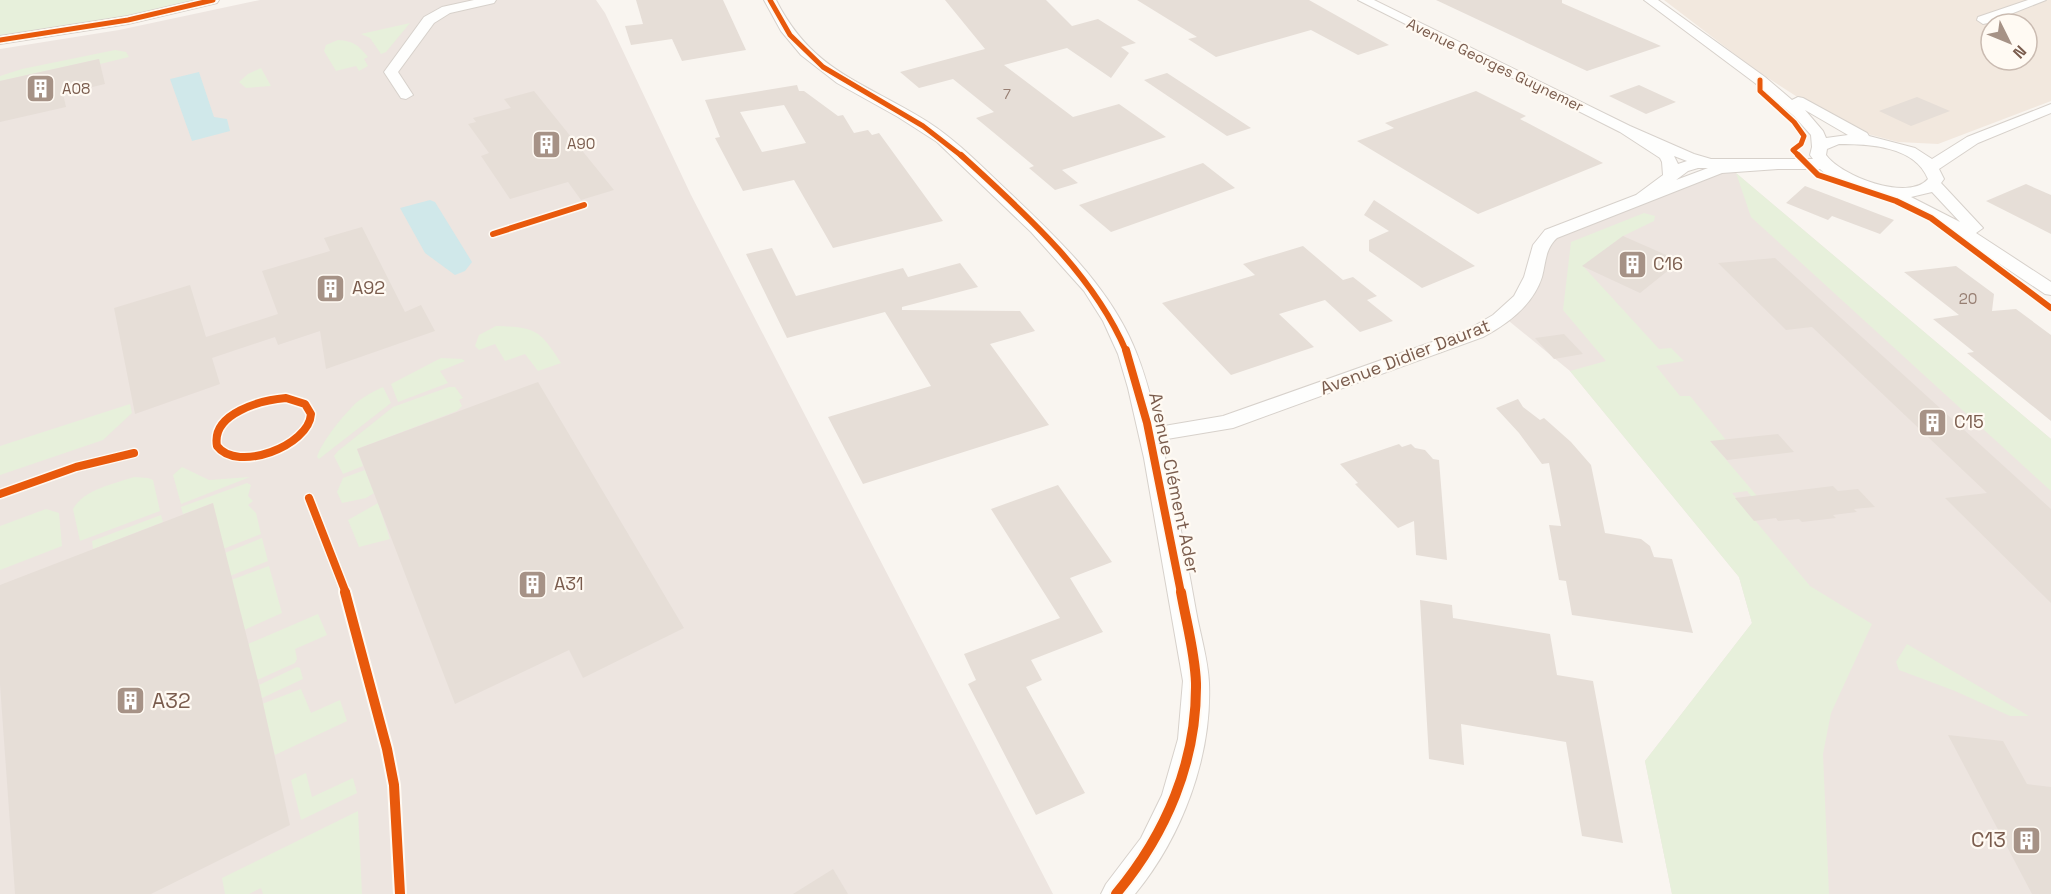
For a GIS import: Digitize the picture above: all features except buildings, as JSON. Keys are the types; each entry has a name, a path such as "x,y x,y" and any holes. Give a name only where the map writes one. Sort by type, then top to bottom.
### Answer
{"street":[{"path":"0,38 200,0"},
{"path":"0,38 128,20 213,0"},
{"path":"406,95 391,72 429,20 446,10 490,0"},
{"name":"Avenue Clément Ader","path":"770,0 790,36 814,60 837,76 931,130 977,170 1075,268 1100,301 1122,342 1138,383 1167,513 1196,681 1196,704 1185,774 1171,812 1144,859 1116,894"},
{"name":"Avenue Georges Guynemer","path":"1364,0 1701,164"},
{"path":"1650,0 1760,80 1814,128 1820,139 1818,155 1824,164 1848,179 1883,190 1943,218 2051,290"},
{"path":"2006,12 2040,0"},
{"path":"1760,80 1837,124 1873,141"},
{"path":"1883,190 1906,192 1924,190 1943,156 2051,108"},
{"name":"Avenue Georges Guynemer","path":"1625,129 1665,155 1701,164"},
{"path":"1820,147 1827,142 1839,139 1873,141 1892,145 1943,147 1994,132"},
{"path":"1892,145 1915,155 1969,223 2013,263"},
{"path":"1665,155 1670,161 1676,180"},
{"name":"Avenue Didier Daurat","path":"1676,180 1701,164"},
{"name":"Avenue Didier Daurat","path":"1150,435 1226,423 1476,333 1504,317 1524,296 1531,283 1540,245 1544,239 1561,229 1643,197 1701,164 1824,164"}],"shaded area":[{"path":"260,0 596,0 605,13 691,195 1053,894 0,894 0,49 119,30"},
{"path":"1664,0 2051,0 2051,101 1938,144 1898,142 1864,133 1833,120 1754,69"},
{"path":"1706,169 1736,173 2051,439 2051,894 1672,894 1645,761 1752,623 1739,577 1570,371 1504,317 1515,307 1540,245"}],"green space":[{"path":"0,0 208,0 161,11 0,38"},
{"path":"410,23 386,52 381,54 370,38 361,34"},
{"path":"338,40 348,41 358,47 368,57 364,59 368,66 359,71 356,66 336,71 324,51 326,45"},
{"path":"115,50 126,52 129,57 100,64 99,59 0,81 0,76 22,69"},
{"path":"261,68 271,86 246,88 239,82 248,74"},
{"path":"1736,173 2051,439 2051,491 1751,217"},
{"path":"1644,213 1655,216 1654,221 1623,236 1583,266 1659,349 1671,348 1684,361 1656,366 1680,396 1690,396 1726,440 1711,442 1757,496 1752,497 1747,491 1732,493 1810,586 1872,624 1831,713 1823,754 1829,894 1672,894 1645,761 1752,623 1739,577 1570,371 1606,361 1563,310 1571,242"},
{"path":"496,326 529,329 536,332 548,343 561,363 538,371 525,354 505,361 495,344 479,350 475,346 479,335"},
{"path":"441,358 465,361 440,371 448,383 398,402 391,384"},
{"path":"383,387 391,403 319,459 317,457 323,444 346,413 357,402"},
{"path":"449,387 455,387 463,398 459,400 462,406 457,411 357,449 363,466 343,474 334,456 338,451 393,407"},
{"path":"130,404 132,413 103,440 0,475 0,446"},
{"path":"182,467 209,480 250,477 181,504 173,475"},
{"path":"365,470 374,493 366,498 342,503 337,492 343,478"},
{"path":"134,477 153,480 160,511 80,541 73,509 78,502 100,488"},
{"path":"247,483 251,485 248,496 253,501 248,505 256,513 261,534 223,549 213,503 183,514 181,507"},
{"path":"378,503 390,539 359,547 348,520"},
{"path":"46,509 59,513 62,546 0,570 0,526"},
{"path":"161,515 163,522 93,549 92,541"},
{"path":"262,538 268,561 230,576 225,553"},
{"path":"269,566 282,613 244,630 231,580"},
{"path":"318,614 327,635 295,649 297,659 295,663 257,680 248,644"},
{"path":"1907,644 2029,716 2010,716 1955,691 1899,670 1896,662"},
{"path":"297,667 300,668 303,679 262,698 259,685"},
{"path":"301,689 311,713 340,700 347,721 275,755 262,704"},
{"path":"306,773 312,797 353,778 357,793 301,820 291,780"},
{"path":"358,811 362,894 263,894 261,888 249,894 225,894 222,878"}],"water":[{"path":"199,72 214,117 227,119 230,131 192,141 170,79"},
{"path":"430,200 435,202 472,262 465,271 455,275 425,253 400,208"}],"cycle path":[{"path":"0,40 128,20 213,0"},
{"path":"770,0 787,31 805,53 842,80 904,114 942,139 968,161 1037,229 1065,257 1090,288 1112,321 1127,354 1155,458 1196,681 1191,739 1176,795 1151,847 1116,894"},
{"path":"1760,80 1760,91 1794,122 1804,136 1801,144 1793,150 1818,175 1896,201 1931,218 2051,308"},
{"path":"493,234 584,205"},
{"path":"286,398 305,404 311,414 307,427 292,442 270,453 254,457 238,457 220,451 217,446 217,434 234,415 259,403 286,398"},
{"path":"0,494 76,467 134,453"},
{"path":"309,498 348,599 387,749 394,785 400,894"}],"place":[{"name":"A08","path":"41,89"},
{"name":"A90","path":"546,144"},
{"name":"C16","path":"1632,264"},
{"name":"A92","path":"331,288"},
{"name":"C15","path":"1933,422"},
{"name":"A31","path":"533,584"},
{"name":"A32","path":"131,701"},
{"name":"C13","path":"2027,840"}]}
